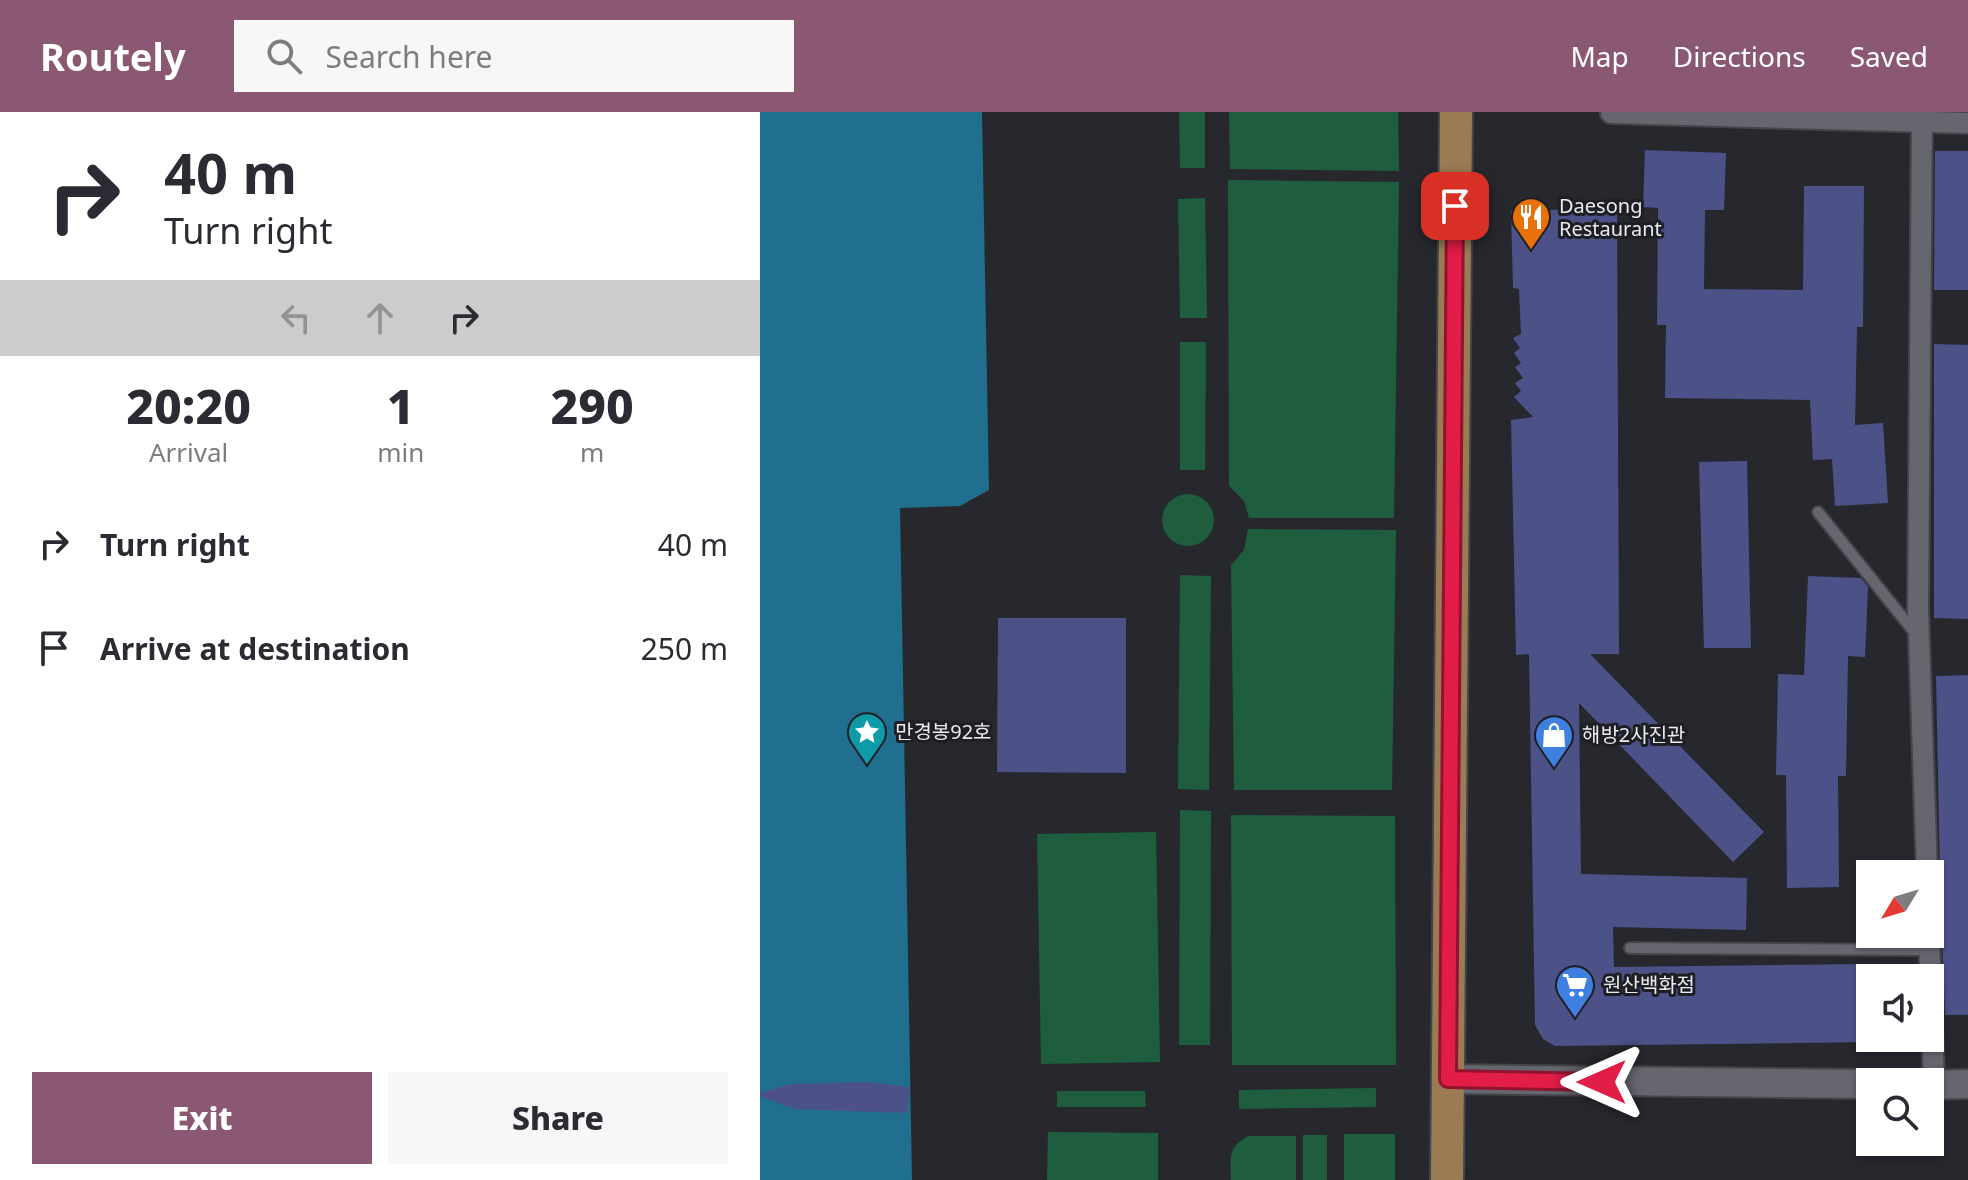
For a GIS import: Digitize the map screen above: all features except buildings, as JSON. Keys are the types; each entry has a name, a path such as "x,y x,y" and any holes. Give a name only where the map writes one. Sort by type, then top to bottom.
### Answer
{"main road":[{"path":"1447,1180 1456,112"},
{"path":"1448,1079 1856,1084"},
{"path":"1944,1085 1968,1084"}],"street":[{"path":"1611,113 1922,117 1968,123"},
{"path":"1922,117 1919,637 1927,860"},
{"path":"1930,948 1932,1068"}],"lane":[{"path":"1818,512 1919,637"},
{"path":"1630,948 1856,943"}],"green space":[{"path":"1179,112 1205,112 1205,168 1180,168"},
{"path":"1229,112 1398,112 1399,171 1230,169"},
{"path":"1228,180 1399,182 1394,518 1249,518 1244,501 1229,486"},
{"path":"1205,198 1207,318 1180,318 1178,199"},
{"path":"1180,342 1206,342 1205,470 1180,470"},
{"path":"1188,494 1207,501 1214,520 1207,539 1188,546 1169,539 1162,520 1169,501"},
{"path":"1248,529 1396,530 1392,790 1234,790 1231,565 1244,550"},
{"path":"1180,575 1211,576 1209,790 1178,789"},
{"path":"1180,810 1211,811 1210,1045 1179,1045"},
{"path":"1231,815 1395,816 1396,1065 1232,1065"},
{"path":"1156,832 1160,1062 1041,1064 1037,834"},
{"path":"1376,1088 1376,1107 1239,1109 1239,1090"},
{"path":"1057,1091 1145,1091 1146,1107 1057,1107"},
{"path":"1048,1132 1158,1133 1158,1180 1047,1180"},
{"path":"1344,1134 1395,1134 1395,1180 1344,1180"},
{"path":"1303,1135 1327,1135 1327,1180 1303,1180"},
{"path":"1249,1136 1296,1136 1296,1180 1231,1180 1234,1149"}],"water":[{"path":"760,112 982,112 989,490 960,506 900,508 912,1180 760,1180"}],"place":[{"name":"Daesong Restaurant","path":"1531,251"},
{"name":"만경봉92호","path":"867,766"},
{"name":"해방2사진관","path":"1554,769"},
{"name":"원산백화점","path":"1575,1019"}],"route":[{"path":"1455,206 1448,1079 1602,1082"}]}
